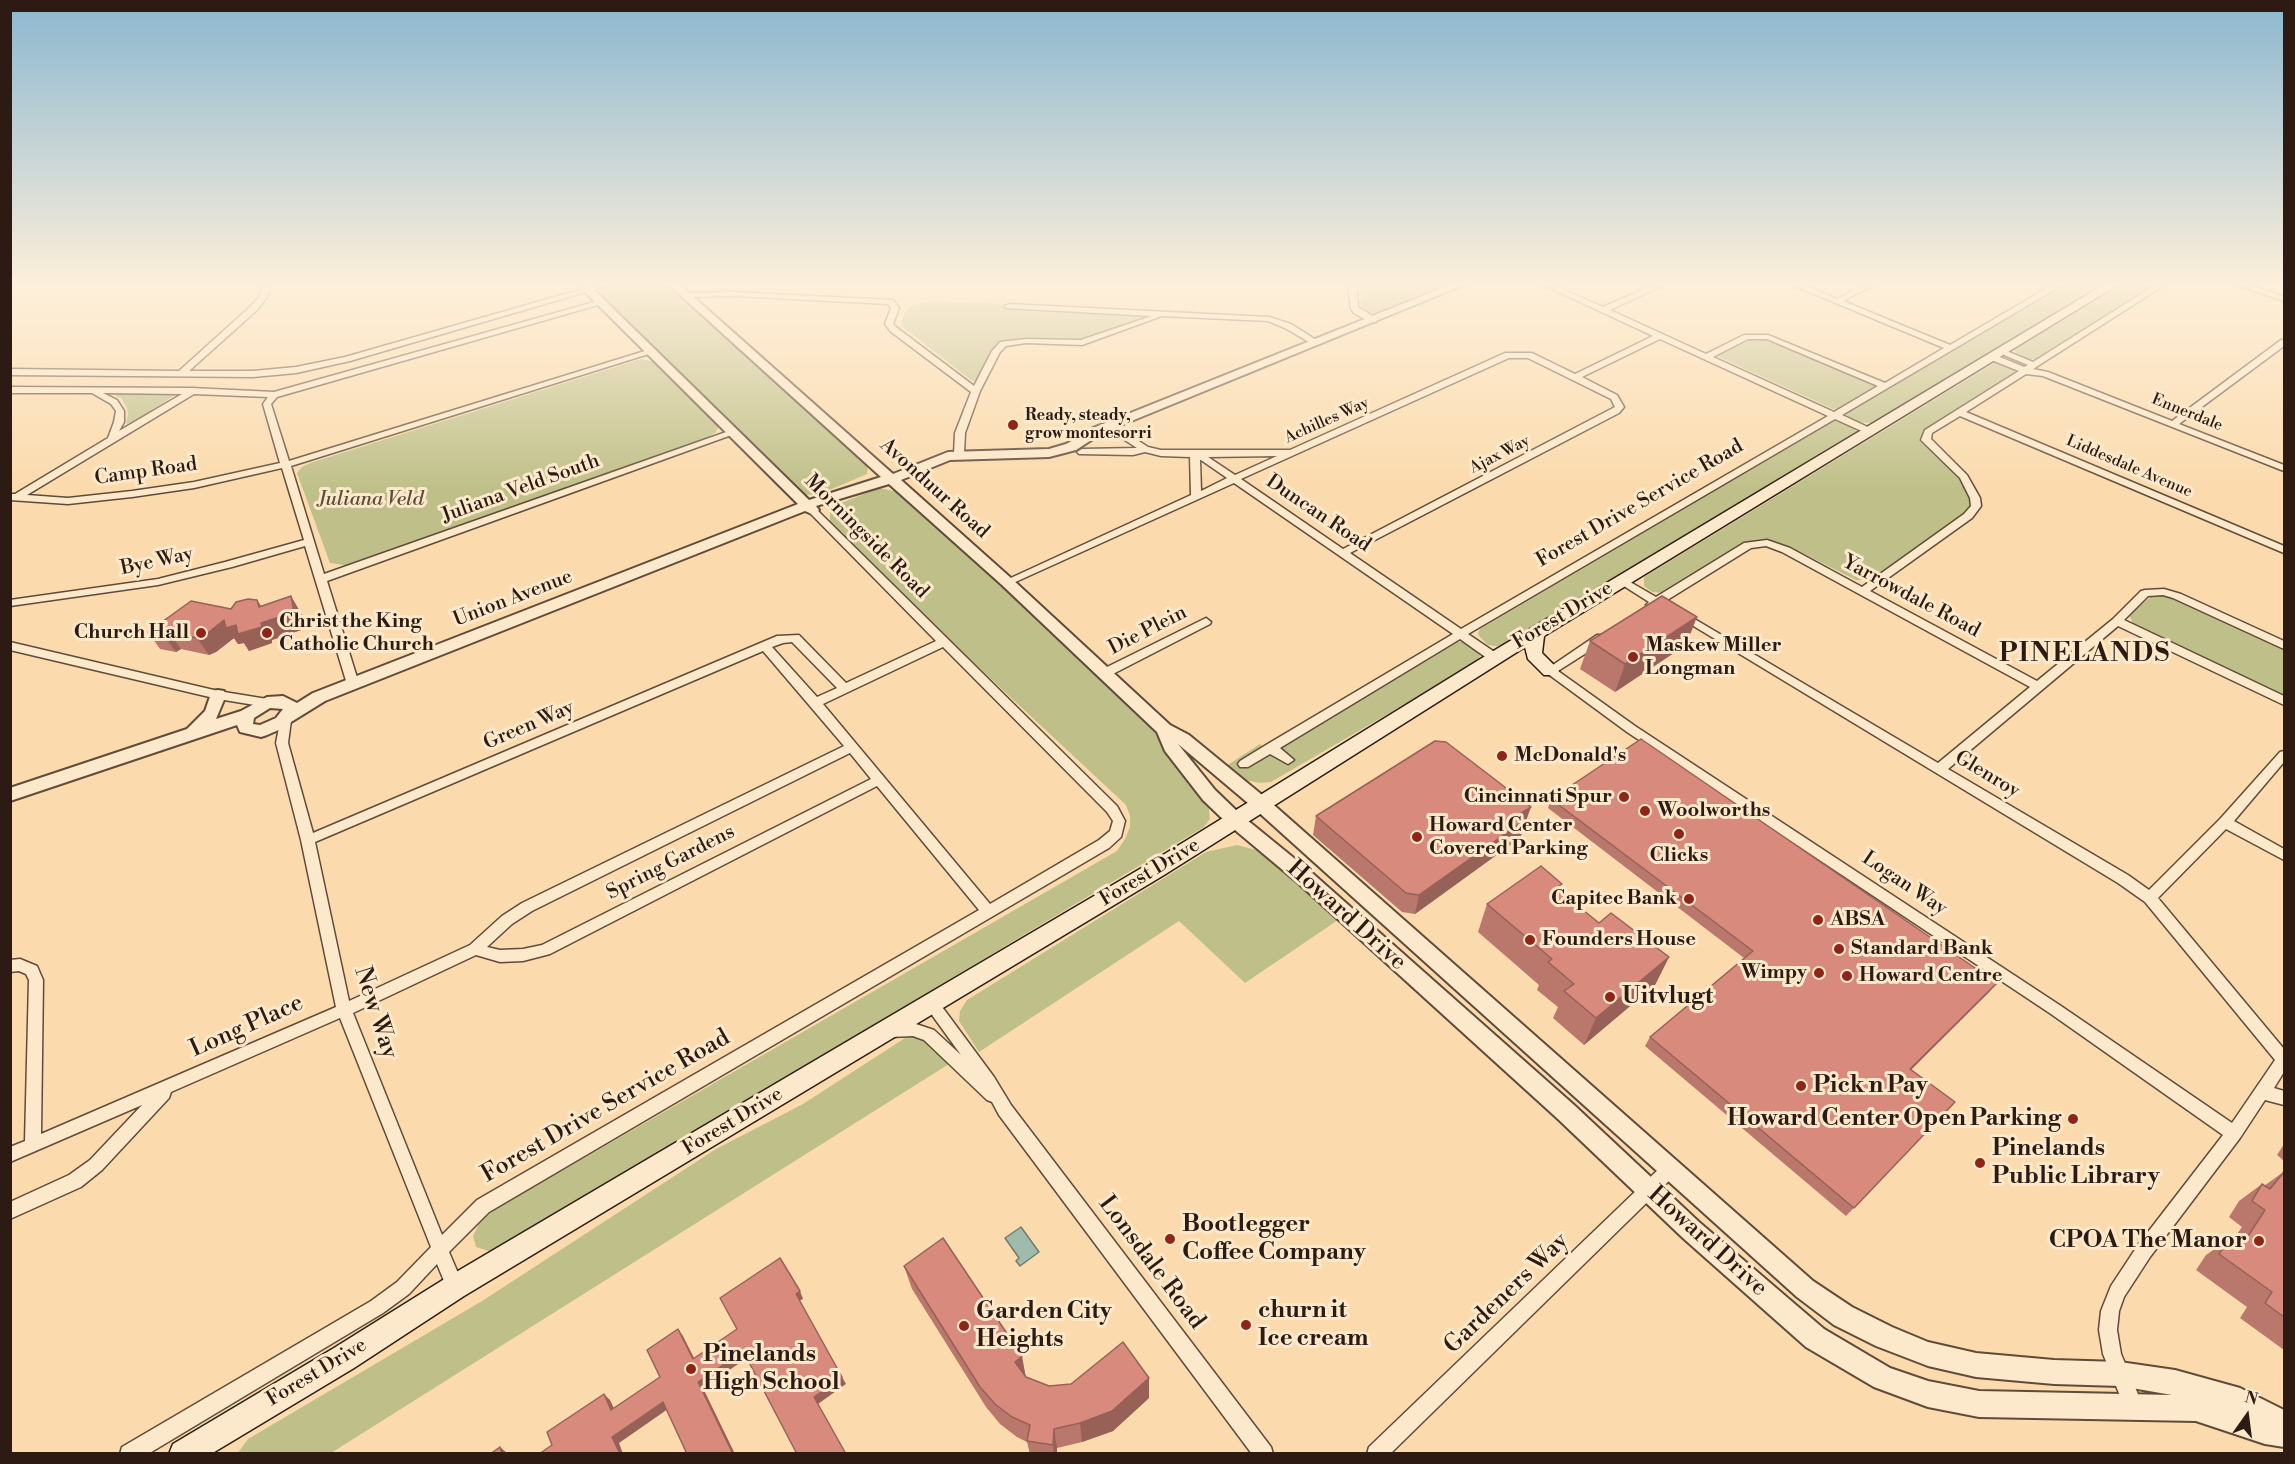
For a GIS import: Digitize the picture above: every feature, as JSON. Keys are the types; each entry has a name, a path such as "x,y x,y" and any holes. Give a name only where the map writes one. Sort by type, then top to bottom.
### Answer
{"main road":[{"name":"Forest Drive","path":"183,1454 344,1358 455,1287 932,1004 1621,581 2001,352"},
{"path":"1536,633 1533,646 1534,655 1550,671"}],"street":[{"path":"180,374 204,352"},
{"path":"10,372 267,373 321,365 364,352"},
{"path":"10,390 192,391 273,395 299,391 432,352"},
{"name":"Camp Road","path":"13,499 68,501 132,494 194,485 307,459 650,352"},
{"name":"Morningside Road","path":"651,352 1112,809 1119,821"},
{"name":"Avonduur Road","path":"748,352 883,478 1006,582 1164,729 1183,739 1261,804"},
{"path":"924,352 976,391"},
{"path":"959,451 960,433 976,391 995,352"},
{"name":"Union Avenue","path":"268,729 287,713 353,684 722,540 753,532 883,478 959,451 1049,453 1071,447 1096,433 1294,352"},
{"path":"1575,377 1626,352"},
{"path":"1697,352 1869,431"},
{"path":"1707,357 1716,352"},
{"path":"1805,352 1885,386"},
{"name":"Forest Drive Service Road","path":"1244,764 1461,634 1944,352"},
{"path":"1863,591 1968,516 1976,506 1976,498 1964,477 1926,440 1928,432 2055,352"},
{"path":"2174,424 2270,352"},
{"name":"Achilles Way","path":"1006,582 1509,355 1529,355 1575,377"},
{"name":"Ennerdale","path":"1997,355 2284,468"},
{"name":"Ajax Way","path":"1342,553 1620,407 1614,397 1575,377"},
{"path":"90,391 114,402 120,411 119,422 112,438"},
{"path":"13,499 192,391"},
{"path":"273,395 267,404 353,684"},
{"name":"Liddesdale Avenue","path":"1962,412 2284,550"},
{"path":"1111,427 1145,450 1161,453 1295,453"},
{"name":"Juliana Veld South","path":"321,579 732,433"},
{"path":"1082,453 1133,453 1145,450"},
{"path":"1195,454 1196,497"},
{"name":"Duncan Road","path":"1195,454 1495,658"},
{"name":"Bye Way","path":"10,603 158,582 308,542"},
{"name":"Yarrowdale Road","path":"1657,602 1748,545 1767,543 1786,550 2037,686"},
{"name":"Glenroy","path":"1621,581 1939,769 2150,898 2284,1060"},
{"path":"1939,769 2117,621 2145,593 2164,592 2284,645"},
{"path":"1637,615 1657,602"},
{"path":"2117,621 2284,701"},
{"name":"Die Plein","path":"1105,673 1206,622"},
{"path":"1550,671 1608,633"},
{"name":"Green Way","path":"308,840 781,639 795,638 844,688"},
{"path":"815,703 943,642"},
{"path":"10,646 225,696 267,703 287,713"},
{"path":"765,646 988,911"},
{"name":"Logan Way","path":"1550,671 1631,729 2056,1010 2234,1133"},
{"path":"225,696 258,731 268,729"},
{"path":"10,806 187,740 212,714 225,696"},
{"path":"10,795 187,740 231,730 267,703"},
{"name":"New Way","path":"287,713 282,743 308,840 344,1010 455,1287"},
{"name":"New Way","path":"268,729 282,743"},
{"name":"Avonduur Road","path":"1164,729 1171,747 1209,795 1235,820"},
{"name":"Spring Gardens","path":"344,1010 475,949 507,920 527,907 852,747"},
{"path":"1270,748 1288,760"},
{"path":"2150,898 2225,822 2284,755"},
{"name":"Spring Gardens","path":"475,949 500,956 523,956 545,950 879,780"},
{"name":"Howard Drive","path":"1261,804 1805,1289 1843,1316 1885,1338 1928,1354 1976,1365 2120,1374 2175,1383 2240,1401 2270,1415 2284,1425"},
{"name":"Howard Drive","path":"1235,820 1321,891 1490,1046 1566,1112 1649,1191 1815,1338 1883,1378 1928,1394 1979,1404 2196,1408 2265,1431 2284,1434"},
{"name":"Forest Drive Service Road","path":"129,1454 377,1306 410,1282 483,1206 1104,844 1116,833 1119,821"},
{"path":"2225,822 2284,855"},
{"path":"10,966 20,965 32,970 36,980 33,1145"},
{"name":"Lonsdale Road","path":"932,1004 989,1082 1000,1102 1264,1454"},
{"name":"Long Place","path":"10,1155 169,1088 344,1010"},
{"name":"Lonsdale Road","path":"885,1031 914,1029 929,1035 1000,1102"},
{"path":"2134,1406 2112,1354 2108,1330 2110,1311 2117,1292 2144,1251 2234,1133 2284,1060"},
{"name":"Long Place","path":"10,1211 75,1181 96,1165 169,1088"},
{"path":"2262,1092 2284,1098"},
{"name":"Gardeners Way","path":"1376,1454 1670,1169"}],"green space":[{"path":"658,352 744,352 868,464 867,474 820,494 806,495 799,492"},
{"path":"935,352 999,352 980,381 972,381"},
{"path":"1725,352 1804,352 1878,383 1879,387 1842,408 1833,409 1719,357"},
{"path":"1950,352 1989,352 1871,423 1858,422 1846,413"},
{"path":"2016,352 2049,352 2037,360"},
{"name":"Juliana Veld","path":"641,359 655,362 715,423 718,428 715,433 707,438 351,566 330,563 297,473 302,467"},
{"path":"1996,362 2017,369 2018,372 1924,435 1958,469 1972,502 1969,510 1962,518 1873,580 1856,580 1788,546 1760,540 1744,544 1665,593 1652,592 1644,586 1644,577"},
{"path":"119,393 175,395 133,422 126,424 127,408 121,398 115,396"},
{"path":"1834,421 1845,422 1854,427 1857,433 1502,647 1488,645 1480,637 1478,633 1480,629"},
{"path":"879,488 898,492 1069,642 1148,723 1208,799 1210,819 1204,827 501,1248 489,1251 476,1247 473,1236 479,1224 492,1211 1117,851 1125,839 1130,827 1130,816 1126,805 948,639 830,522 830,511 834,506"},
{"path":"2154,594 2176,597 2284,647 2284,698 2134,625 2129,615"},
{"path":"1458,642 1466,642 1480,654 1479,661 1271,782 1260,783 1239,779 1226,766 1260,744 1271,754"},
{"path":"1237,845 1260,851 1341,918 1245,983 1179,921 979,1052 959,1021 960,1011 967,1000 1206,852"},
{"path":"905,1038 916,1038 931,1044 949,1064 331,1453 237,1454 248,1439 482,1301 716,1149 803,1104"}],"shaded area":[{"path":"1021,1227 1039,1252 1020,1266 1016,1261 1019,1258 1005,1238"}],"building":[{"path":"291,596 294,612 261,623 262,627 238,634 236,625 226,628 224,620 204,636 197,638 169,632 164,636 148,632 191,601 231,609 236,602 248,599 257,600 259,607"},
{"path":"1662,596 1697,617 1625,664 1590,641"},
{"name":"Howard Centre","path":"1641,739 1997,983 1910,1069 1955,1102 1854,1208 1650,1037 1753,951 1551,799"},
{"name":"Howard Center Covered Parking","path":"1435,741 1446,742 1531,807 1520,814 1526,819 1419,895 1406,893 1316,816"},
{"path":"1541,866 1562,884 1556,888 1599,923 1611,913 1669,957 1596,1018 1564,991 1574,984 1548,962 1552,959 1487,904"},
{"path":"2284,1172 2284,1317 2265,1303 2272,1292 2219,1254 2229,1239 2241,1247 2265,1210 2252,1201 2262,1184 2270,1189"},
{"name":"Garden City Heights","path":"943,1238 1022,1356 1015,1362 1026,1377 1049,1386 1071,1384 1123,1342 1149,1378 1112,1411 1080,1423 1054,1429 1053,1445 1027,1441 1030,1425 1012,1417 995,1404 980,1387 904,1266"},
{"name":"Pinelands High School","path":"780,1258 800,1291 796,1294 842,1377 814,1397 846,1454 797,1454 743,1351 698,1382 733,1454 687,1454 663,1402 612,1437 620,1454 539,1454 552,1445 547,1432 604,1394 611,1410 660,1377 647,1350 678,1329 693,1359 737,1329 720,1298"},
{"path":"500,1447 502,1454 490,1454"}],"place":[{"name":"Ready, steady, grow montesorri","path":"1013,425"},
{"name":"Church Hall","path":"201,633"},
{"name":"Christ the King Catholic Church","path":"267,633"},
{"name":"Maskew Miller Longman","path":"1633,657"},
{"name":"McDonald's","path":"1502,756"},
{"name":"Cincinnati Spur","path":"1624,797"},
{"name":"Woolworths","path":"1645,811"},
{"name":"Clicks","path":"1679,834"},
{"name":"Howard Center Covered Parking","path":"1417,837"},
{"name":"Capitec Bank","path":"1689,899"},
{"name":"ABSA","path":"1818,920"},
{"name":"Founders House","path":"1530,940"},
{"name":"Standard Bank","path":"1839,949"},
{"name":"Wimpy","path":"1819,973"},
{"name":"Howard Centre","path":"1847,976"},
{"name":"Uitvlugt","path":"1610,997"},
{"name":"Pick n Pay","path":"1801,1086"},
{"name":"Howard Center Open Parking","path":"2073,1119"},
{"name":"Pinelands Public Library","path":"1980,1163"},
{"name":"Bootlegger Coffee Company","path":"1170,1239"},
{"name":"CPOA The Manor","path":"2259,1241"},
{"name":"churn it Ice cream","path":"1246,1325"},
{"name":"Garden City Heights","path":"964,1326"},
{"name":"Pinelands High School","path":"691,1369"}],"district":[{"name":"PINELANDS","path":"2085,655"}]}
